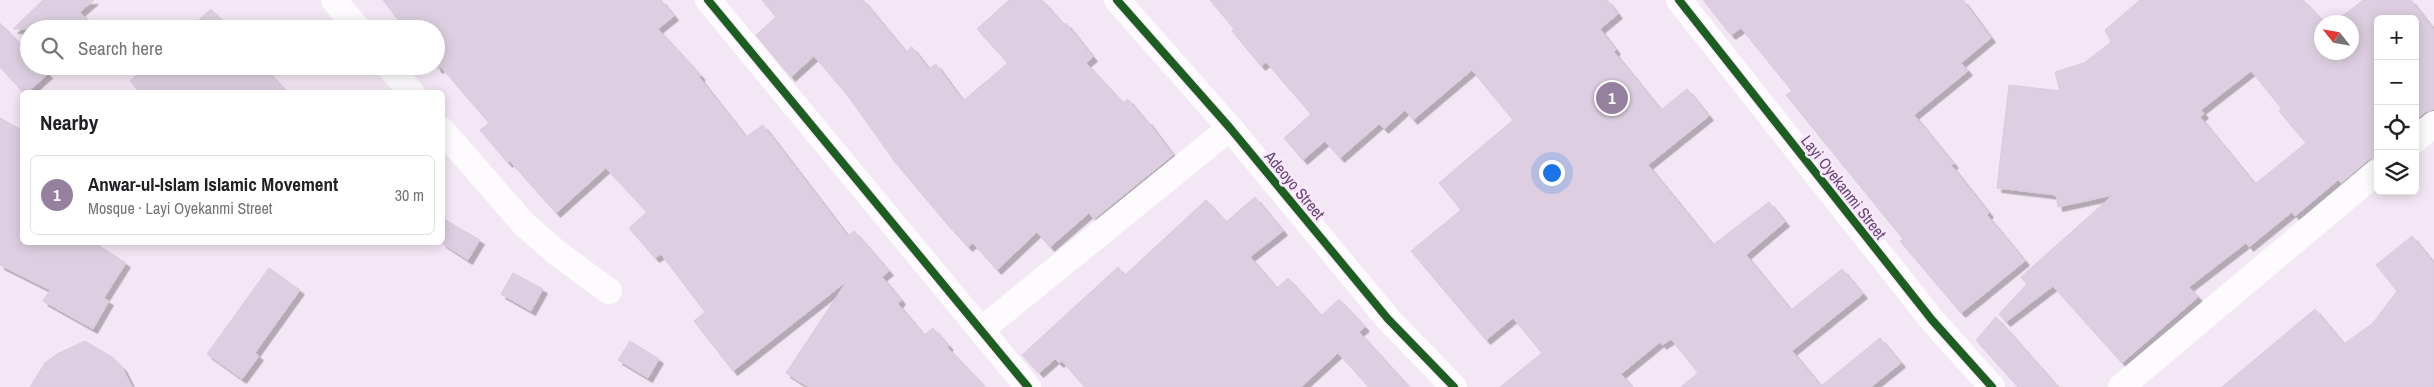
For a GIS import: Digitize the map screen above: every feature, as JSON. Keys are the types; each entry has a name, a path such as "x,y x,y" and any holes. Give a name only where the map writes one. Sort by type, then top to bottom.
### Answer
{"street":[{"path":"334,0 351,20"},
{"path":"708,0 1028,387"},
{"name":"Adeoyo Street","path":"1117,0 1230,128 1388,319 1454,387"},
{"name":"Layi Oyekanmi Street","path":"1679,0 1932,320 1992,387"},
{"path":"397,75 409,90"},
{"path":"2419,137 2434,124"},
{"path":"981,330 1230,128"},
{"path":"445,133 524,224 556,253 609,291"},
{"path":"2121,387 2374,174"}],"building":[{"path":"43,0 94,0 80,12 88,20 22,20"},
{"path":"383,0 661,0 674,16 658,29 701,76 699,77 746,137 763,125 848,236 854,231 889,271 882,277 901,300 898,304 924,335 933,328 949,346 947,347 985,387 808,387 786,373 847,281 733,371 694,321 705,312 661,254 655,258 629,228 647,212 606,168 556,213 510,161 508,163 480,130 489,123 445,72 445,20 398,20"},
{"path":"762,0 863,0 906,52 912,47 929,69 936,64 963,101 1008,63 977,29 1009,0 1042,0 1064,25 1066,23 1093,57 1086,63 1123,103 1128,99 1147,120 1173,155 1094,219 1089,213 1050,247 1037,232 997,270 973,243 968,247 942,218 895,162 848,96 814,56 791,77 756,35 776,17"},
{"path":"1210,0 1607,0 1618,14 1600,29 1616,50 1614,52 1661,110 1687,89 1709,116 1648,165 1713,245 1769,202 1785,222 1746,255 1791,310 1842,269 1863,294 1792,351 1821,386 1880,338 1901,363 1871,387 1681,387 1698,373 1671,339 1662,345 1660,342 1621,374 1632,387 1500,387 1542,353 1513,318 1486,340 1411,251 1461,210 1439,183 1513,120 1472,70 1413,120 1405,110 1384,129 1379,124 1340,158 1325,141 1303,160 1284,138 1311,114 1266,62 1261,66 1232,31 1234,29"},
{"path":"1703,0 1963,0 1991,38 1961,63 1968,71 1914,115 1954,164 1951,165 1989,213 1987,215 2025,261 1961,313 1900,241 1903,239 1786,95 1792,91 1741,28 1731,35"},
{"path":"2140,0 2303,0 2317,15 2314,15 2314,60 2359,60 2359,15 2344,15 2363,0 2411,0 2434,30 2434,109 2419,117 2419,15 2374,15 2374,158 2368,160 2341,183 2338,180 2295,216 2292,212 2249,247 2246,243 2189,287 2198,297 2122,363 2053,286 2006,322 1999,314 2027,284 2021,277 2113,195 2058,207 2056,195 1997,188 2009,85 2060,91 2055,72 2084,63 2111,42 2105,30","holes":["2251,71 2282,109 2279,111 2306,143 2255,184 2200,117 2204,114 2201,110"]},
{"path":"211,9 221,20 199,20"},
{"path":"20,22 20,29 13,29"},
{"path":"0,23 20,44 20,75 47,75 30,90 21,90 0,67"},
{"path":"137,75 271,75 285,90 138,90 130,81"},
{"path":"0,118 20,129 20,245 98,245 126,263 104,298 109,301 93,329 43,301 50,290 0,265"},
{"path":"1255,197 1283,231 1250,257 1277,288 1288,278 1321,316 1339,299 1365,327 1359,332 1409,387 1369,387 1338,353 1301,387 1085,387 1062,361 1059,363 1055,359 1039,373 1022,355 1118,267 1125,275 1206,200 1226,222"},
{"path":"445,220 480,240 468,260 445,245"},
{"path":"2412,236 2434,263 2434,387 2222,387 2315,309 2344,344 2373,323 2397,291 2376,265"},
{"path":"269,268 300,290 255,353 259,356 242,379 207,354"},
{"path":"513,273 543,289 531,311 501,294"},
{"path":"1996,317 2058,387 2018,387 1976,340"},
{"path":"85,341 112,357 122,367 132,387 30,387 45,363 57,354"},
{"path":"630,341 659,359 648,378 618,360"}],"cycle path":[{"path":"708,0 1028,387"},
{"path":"1117,0 1230,128 1388,319 1454,387"},
{"path":"1679,0 1932,320 1992,387"}],"place":[{"name":"Anwar-ul-Islam Islamic Movement","path":"1612,98"}]}
